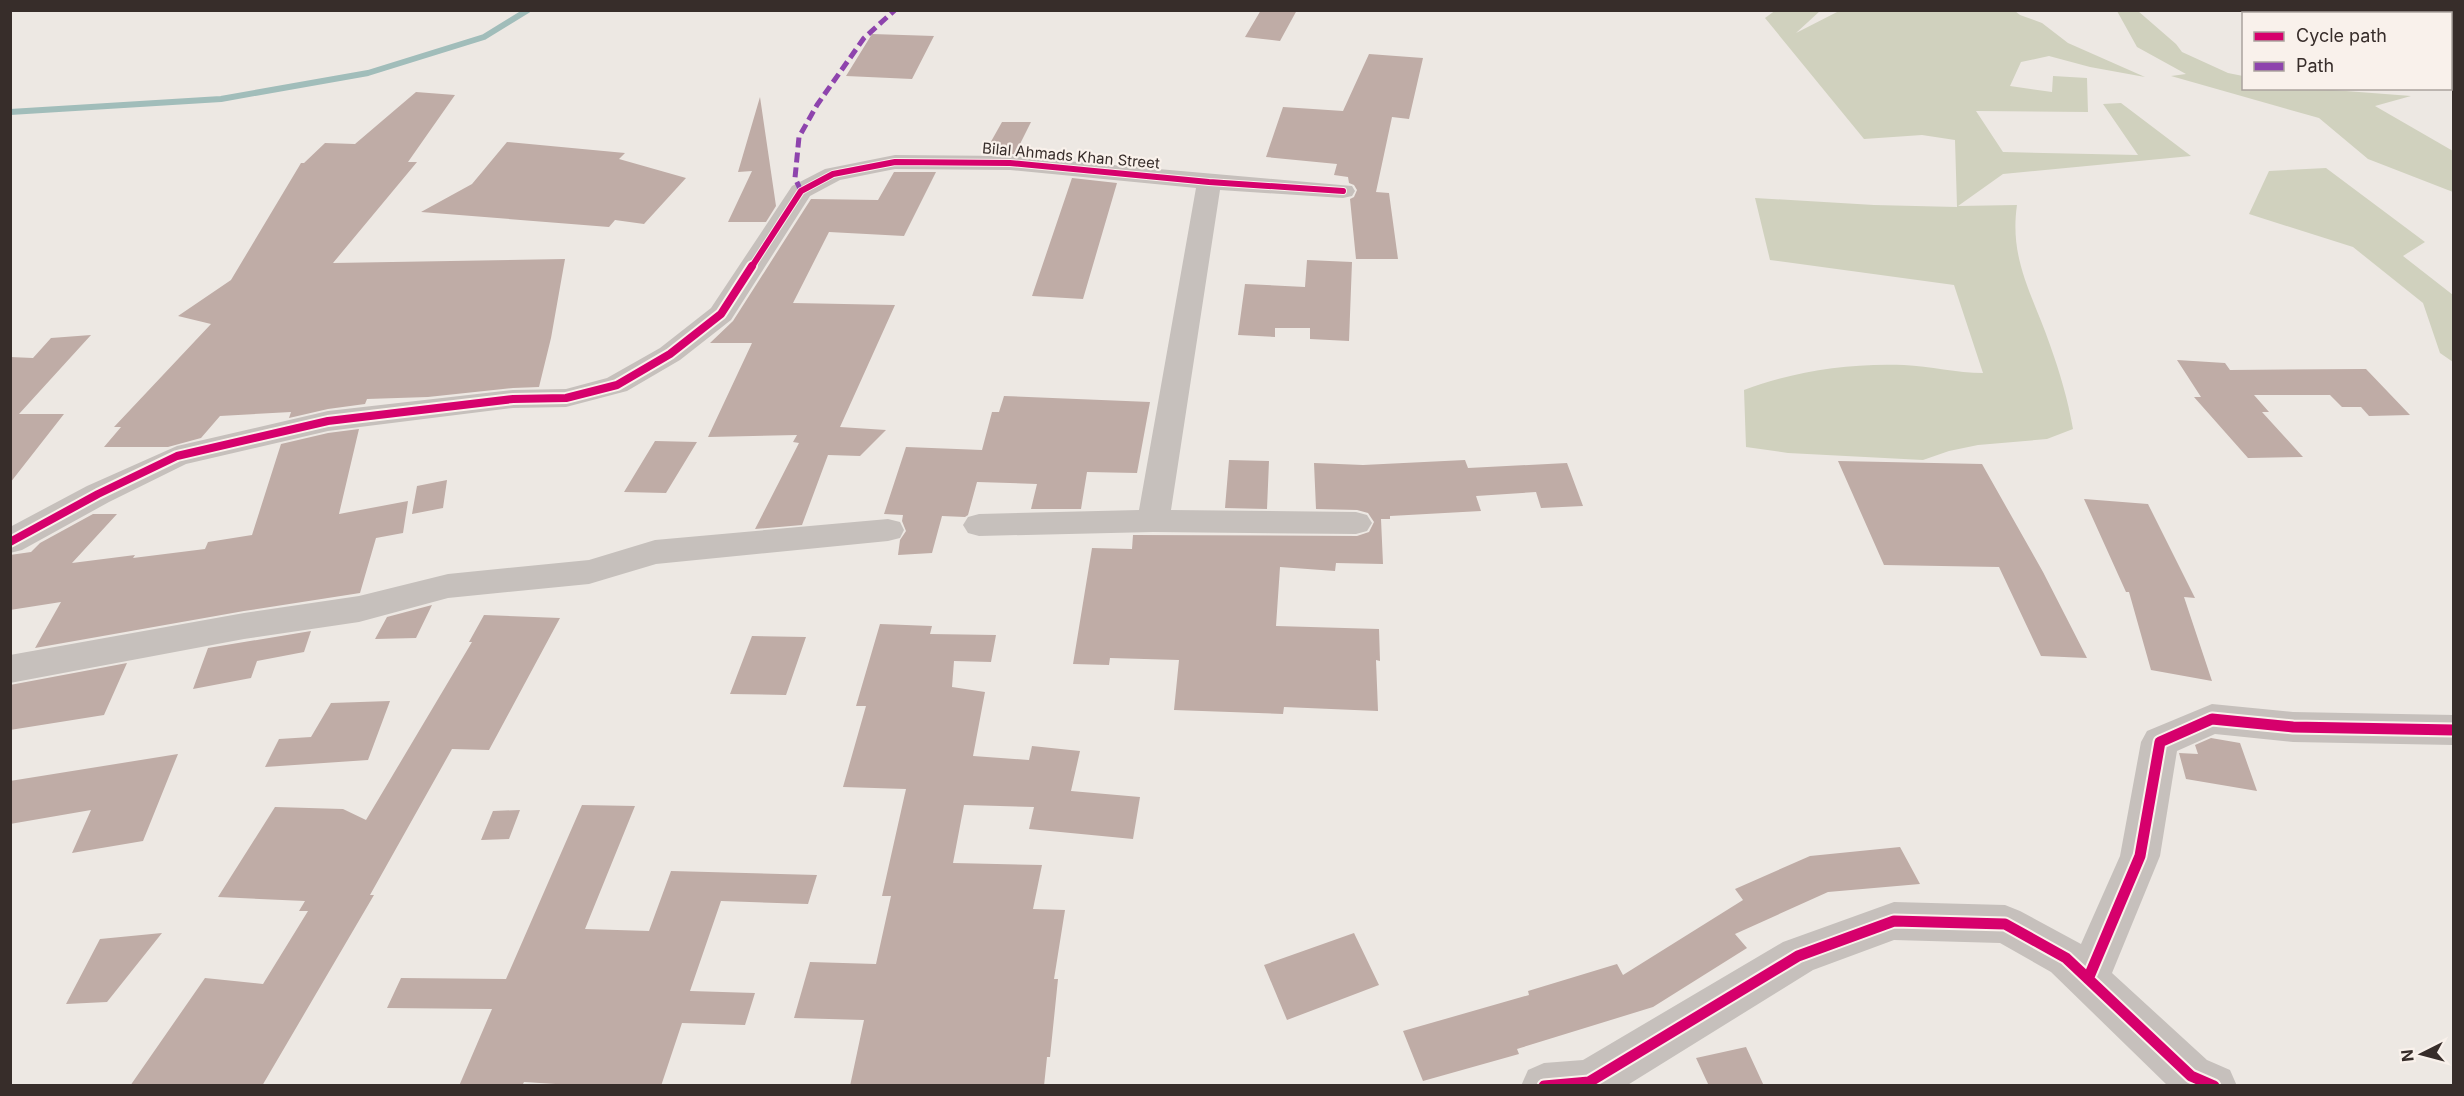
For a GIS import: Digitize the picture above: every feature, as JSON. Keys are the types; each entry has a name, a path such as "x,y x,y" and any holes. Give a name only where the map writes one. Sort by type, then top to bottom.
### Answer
{"street":[{"name":"Bilal Ahmads Khan Street","path":"10,542 98,494 177,456 328,421 513,399 566,398 617,385 670,354 721,314 801,190 833,174 895,162 1010,163 1209,182 1343,191"},
{"path":"1153,521 1209,182"},
{"path":"979,525 1153,521 1356,523"},
{"path":"10,669 244,626 359,609 447,586 589,572 655,552 888,530"},
{"path":"2088,979 2140,856 2160,742 2212,719 2293,727 2454,730"},
{"path":"1544,1086 1589,1082 1798,956 1894,921 2005,924 2066,958 2191,1076 2214,1086"}],"green space":[{"path":"1776,10 1820,11 1796,33 1839,11 2015,11 2042,23 2068,43 2145,77 2090,67 2049,56 2021,62 2010,86 2052,92 2053,76 2087,78 2088,112 1976,111 2003,152 2138,155 2103,104 2121,103 2191,156 2003,174 1958,206 2017,205 2015,225 2019,260 2057,366 2073,429 2047,439 1978,445 1949,451 1923,460 1788,453 1746,447 1744,390 1763,383 1803,373 1863,365 1904,365 1983,373 1954,285 1770,260 1755,198 1957,207 1955,140 1922,135 1864,139 1765,18"},
{"path":"2117,11 2138,11 2182,52 2228,73 2242,76 2242,90 2333,90 2411,96 2375,106 2453,151 2453,192 2368,159 2319,118 2171,76 2186,74 2137,47"},
{"path":"2326,168 2425,242 2403,256 2453,295 2453,362 2440,353 2423,303 2353,247 2249,214 2269,171"}],"building":[{"path":"1261,10 1297,10 1280,41 1245,37"},
{"path":"872,34 934,36 912,79 846,76"},
{"path":"1369,54 1423,58 1409,119 1392,117 1376,192 1389,193 1398,259 1356,259 1350,199 1354,197 1357,190 1349,183 1348,177 1334,175 1337,164 1266,157 1283,107 1343,111"},
{"path":"416,92 455,95 408,162 417,162 333,263 565,259 551,338 539,387 428,397 367,399 365,404 289,418 291,412 220,416 201,438 168,447 104,447 121,427 114,427 211,324 178,316 231,280 301,163 304,163 325,143 355,144"},
{"path":"760,97 776,206 766,222 728,222 752,171 738,172"},
{"path":"1002,122 1031,122 1015,154 984,154"},
{"path":"507,142 625,153 619,159 686,178 644,224 615,220 609,227 421,212 472,184"},
{"path":"894,172 936,172 904,236 829,232 793,303 895,305 840,427 886,430 860,456 828,455 802,525 755,529 799,443 793,442 797,435 708,437 752,343 710,343 733,321 811,199 878,200"},
{"path":"1072,178 1117,183 1083,299 1032,296"},
{"path":"1307,260 1352,262 1349,341 1310,339 1310,328 1275,328 1275,337 1238,335 1245,284 1305,287"},
{"path":"91,335 19,414 64,414 10,483 10,357 33,358 51,338"},
{"path":"2177,360 2225,363 2230,370 2366,369 2410,415 2369,416 2361,407 2342,407 2330,395 2254,395 2269,412 2262,412 2303,457 2248,458 2194,397 2201,397"},
{"path":"1004,396 1150,402 1137,473 1087,472 1081,509 1031,509 1037,484 977,482 968,515 965,517 942,516 932,553 898,555 900,540 906,531 902,521 903,515 884,514 906,447 982,450 992,412 999,412"},
{"path":"359,429 339,514 408,501 403,533 376,538 360,593 35,648 61,602 10,610 10,555 31,552 40,543 93,514 117,514 72,563 205,549 208,542 252,535 281,444 328,433"},
{"path":"655,441 697,442 666,493 624,492"},
{"path":"1229,460 1269,461 1267,509 1225,508"},
{"path":"1465,460 1468,468 1567,463 1583,506 1541,508 1536,492 1476,496 1481,511 1390,516 1390,519 1381,519 1383,564 1336,563 1335,571 1280,567 1276,626 1379,629 1380,661 1376,660 1378,711 1284,707 1283,714 1174,710 1179,660 1110,658 1109,665 1073,664 1092,548 1132,549 1133,535 1357,536 1369,532 1374,522 1368,513 1357,510 1316,509 1314,463 1363,465"},
{"path":"1838,461 1982,464 2043,572 2087,658 2041,656 1999,567 1884,565"},
{"path":"447,480 443,508 412,514 417,486"},
{"path":"2084,499 2148,504 2195,598 2184,597 2212,681 2151,670 2129,592 2126,592"},
{"path":"432,605 416,638 375,639 387,617"},
{"path":"484,615 560,618 489,750 452,749 370,895 374,895 262,1086 130,1086 205,978 263,984 308,911 299,911 305,901 218,897 275,807 343,809 366,820 472,642 469,642"},
{"path":"880,624 932,626 930,634 996,635 991,662 954,661 952,687 985,692 973,756 1029,760 1032,746 1080,751 1071,791 1140,797 1133,839 1029,829 1034,807 964,805 953,863 1042,865 1033,909 1065,910 1054,979 1058,979 1050,1057 1047,1057 1044,1086 850,1086 864,1020 794,1018 810,962 876,964 891,896 882,896 906,789 843,787 866,706 856,706"},
{"path":"311,631 304,652 257,661 251,678 193,689 208,648"},
{"path":"752,636 806,637 786,695 730,694"},
{"path":"127,663 104,715 10,730 10,685"},
{"path":"390,701 368,760 265,767 279,739 311,737 331,703"},
{"path":"2211,738 2240,743 2257,791 2186,779 2179,753 2198,754 2195,745"},
{"path":"178,754 143,841 72,853 91,810 10,824 10,781"},
{"path":"582,805 635,806 585,929 649,931 671,871 817,875 808,904 721,901 690,991 755,993 745,1025 682,1023 661,1086 587,1086 524,1082 522,1086 459,1086 492,1009 387,1008 401,978 506,979"},
{"path":"520,810 509,839 481,840 493,811"},
{"path":"1900,847 1920,884 1828,892 1735,934 1747,948 1653,1007 1517,1049 1519,1054 1423,1081 1403,1031 1529,995 1528,991 1617,964 1623,975 1743,900 1735,889 1810,856"},
{"path":"162,933 107,1002 66,1004 100,939"},
{"path":"1354,933 1379,985 1287,1020 1264,965"},
{"path":"1746,1047 1764,1086 1709,1086 1696,1058"}],"waterway":[{"path":"10,112 221,99 368,73 484,37 528,10"}],"marked path":[{"path":"801,191 795,178 799,137 817,105 864,38 895,10"}],"cycle path":[{"path":"10,542 98,494 177,456 328,421 513,399 566,398 617,385 670,354 721,314 801,191 833,174 895,162 1010,163 1209,182 1343,191"},
{"path":"2088,979 2140,856 2160,742 2212,719 2293,727 2454,730"},
{"path":"1544,1086 1589,1082 1798,956 1894,921 2005,924 2066,958 2191,1076 2214,1086"}]}
